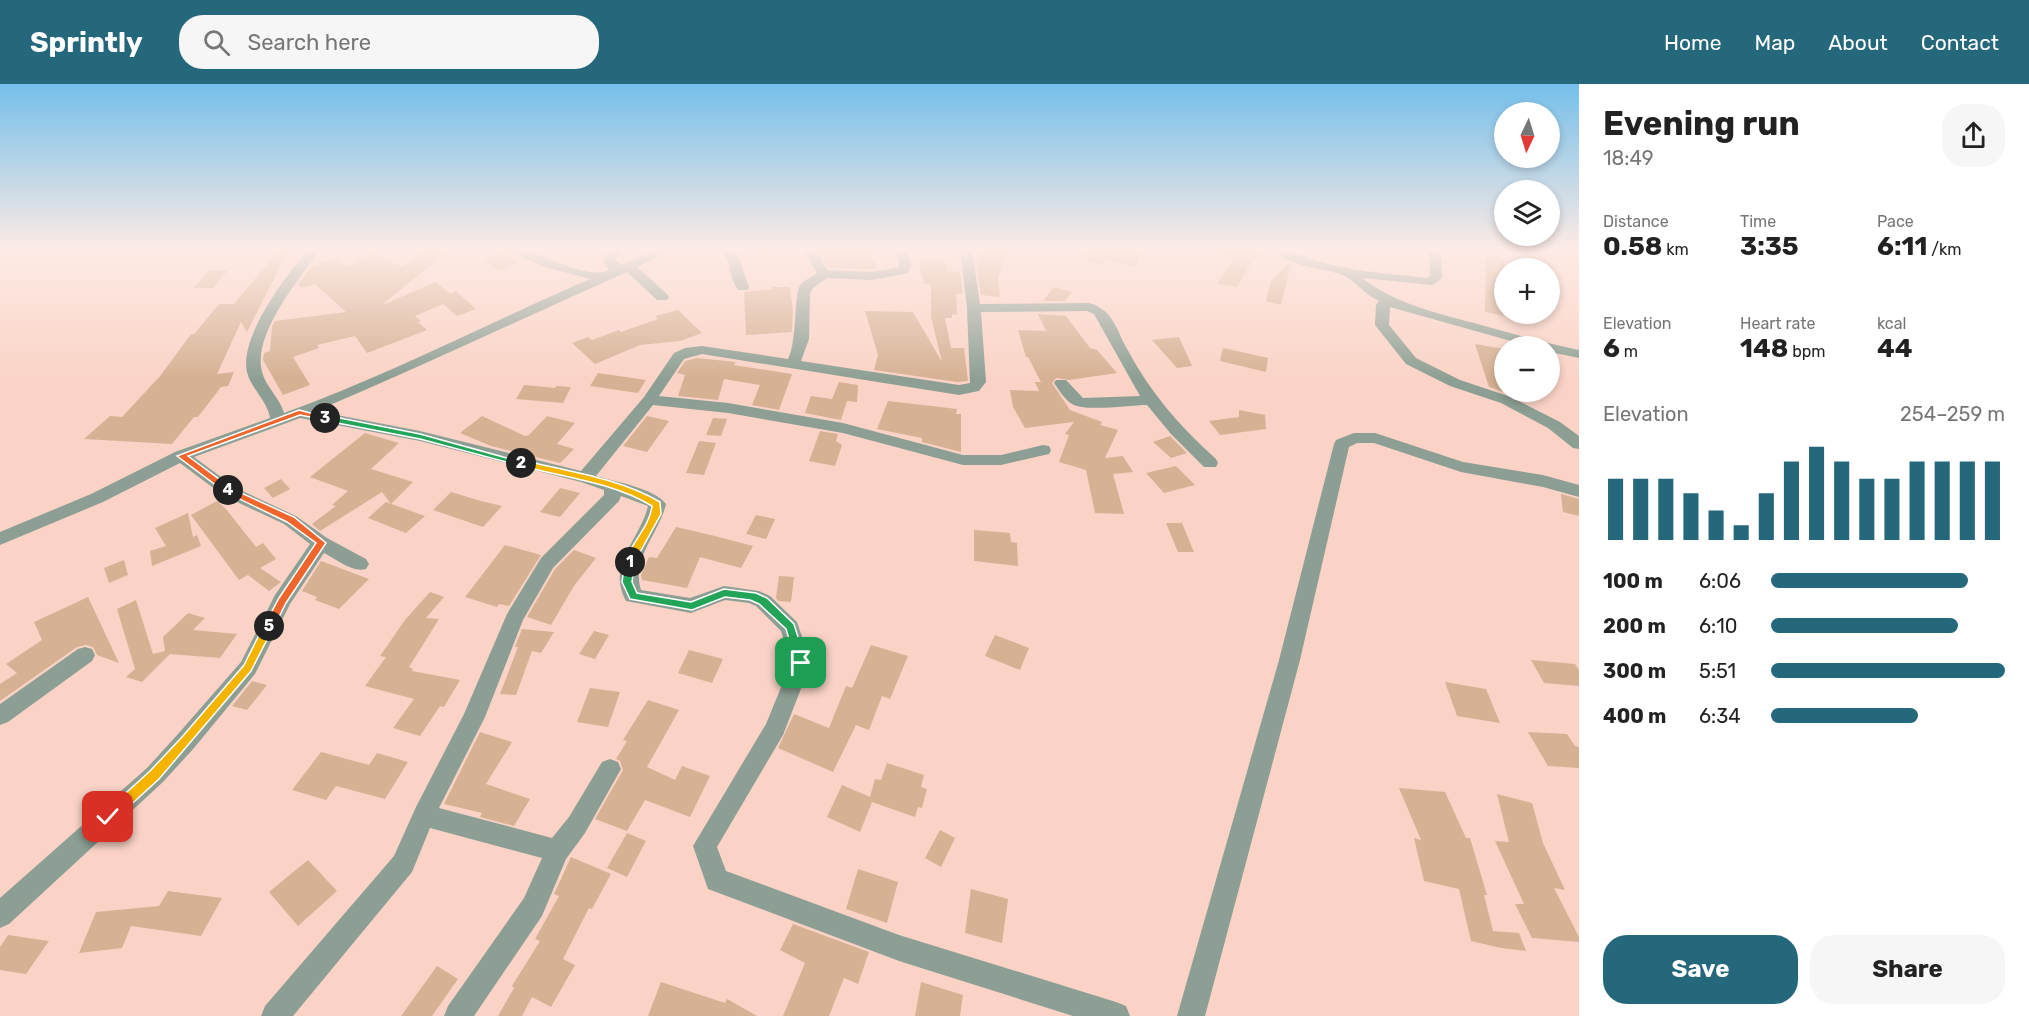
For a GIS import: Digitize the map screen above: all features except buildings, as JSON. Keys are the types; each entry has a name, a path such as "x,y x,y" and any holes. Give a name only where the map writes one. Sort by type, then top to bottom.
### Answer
{"street":[{"path":"278,421 274,404 254,371 253,355 259,338 284,292"},
{"path":"0,539 98,498 181,456 278,421 415,364 570,292"},
{"path":"656,292 662,297"},
{"path":"792,364 803,342 804,292"},
{"path":"585,478 649,400 679,356 690,351 702,350 969,390 977,387 979,382 972,292"},
{"path":"1373,292 1401,306 1506,336"},
{"path":"1387,299 1383,305 1382,325 1411,361 1455,383 1506,400 1554,425 1579,444"},
{"path":"974,308 1095,309 1105,317 1132,373 1149,400 1172,427 1210,464"},
{"path":"1560,350 1579,354"},
{"path":"1061,383 1080,403 1149,400"},
{"path":"649,400 728,408 843,428 963,460 1001,460 1043,450"},
{"path":"299,412 420,436 585,478 645,497 657,504 656,514 633,553 628,568 627,582 633,596 692,606 724,593 752,596 763,601 790,627 801,663 775,728 705,846 717,880 899,948 1116,1016"},
{"path":"1191,1016 1250,807 1319,547 1342,444 1354,438 1375,438 1461,466 1543,481 1579,491"},
{"path":"181,456 230,492 290,520 321,543 360,564"},
{"path":"275,1016 403,864 424,815 474,717 514,619 547,563 613,497 612,487"},
{"path":"0,915 155,775 186,741 248,668 282,600 321,543"},
{"path":"0,716 85,655"},
{"path":"458,1016 533,907 557,851 576,825 610,769"},
{"path":"424,815 557,851"}],"route":[{"path":"108,817 155,775 248,668 282,600 321,543 303,527 230,492 181,456 299,412 464,447 608,484 654,501 657,504 656,514 633,553 628,568 627,582 633,596 692,606 724,593 752,596 763,601 790,627 801,663"}]}
